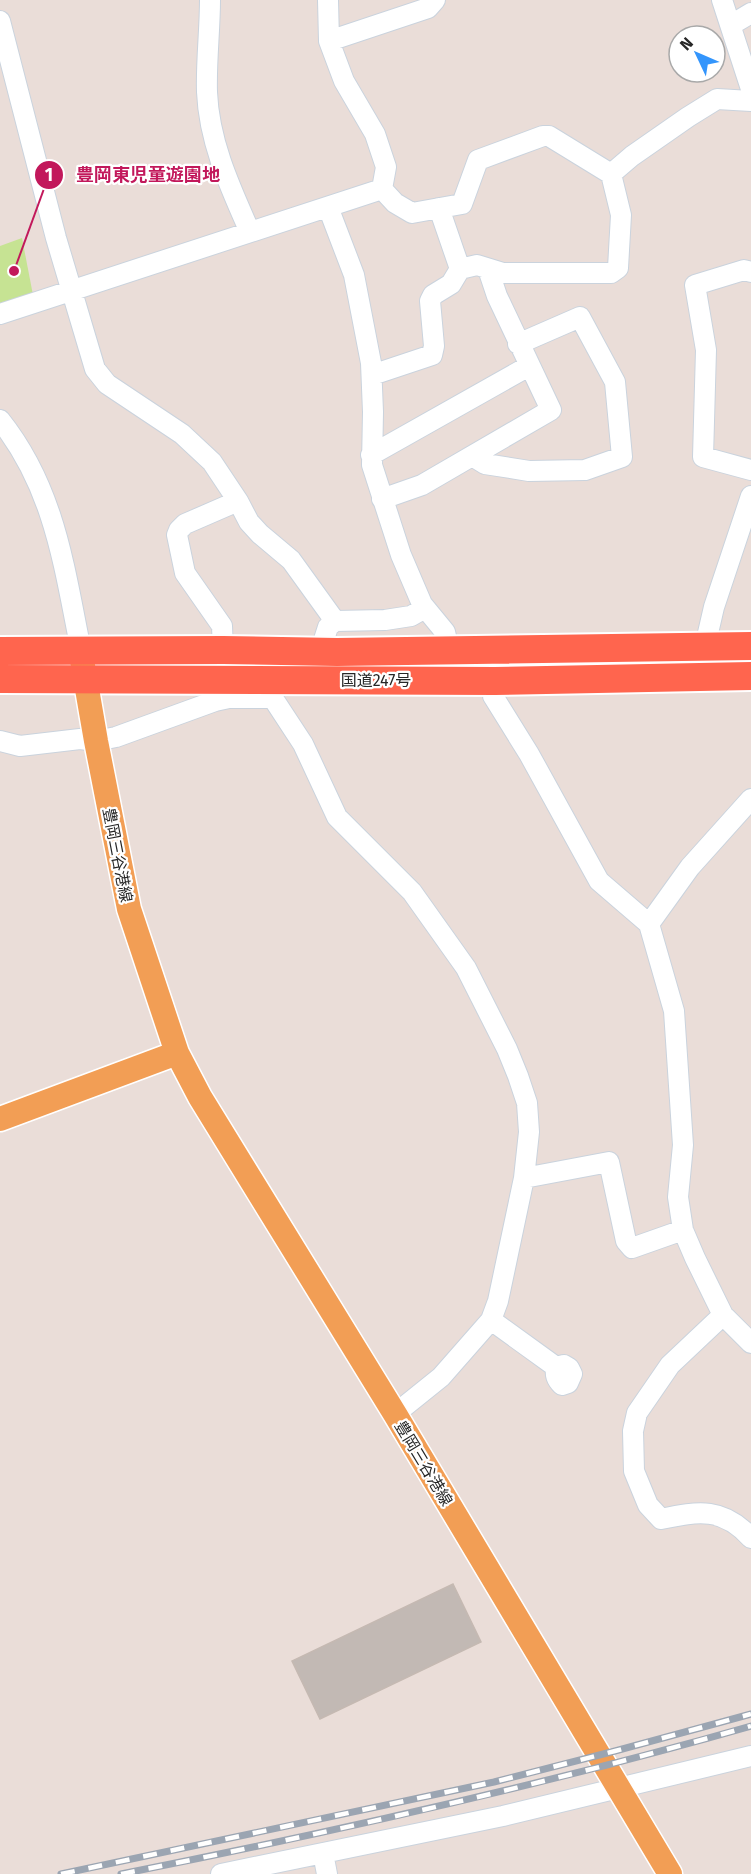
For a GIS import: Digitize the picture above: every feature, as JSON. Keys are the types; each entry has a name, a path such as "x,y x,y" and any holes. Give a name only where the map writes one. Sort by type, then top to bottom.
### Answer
{"highway":[{"name":"国道247号","path":"0,651 320,651 751,646"},
{"name":"国道247号","path":"0,679 267,689 495,681 751,676"}],"main road":[{"name":"豊岡三谷港線","path":"81,650 96,741 129,909 177,1053 207,1108 395,1414 670,1874"},
{"path":"0,1119 177,1053"}],"street":[{"path":"210,0 207,92 212,134 222,168 250,232"},
{"path":"328,0 329,41 344,81 375,134 386,167 382,189"},
{"path":"329,41 428,8 435,0"},
{"path":"722,0 751,89"},
{"path":"731,25 751,14"},
{"path":"0,21 56,238 95,369 107,384 182,434 212,462 249,522 291,560 335,621"},
{"path":"611,174 639,151 717,99 751,101"},
{"path":"372,375 432,355 434,346 429,301 433,295 451,284 460,269 477,265 503,273 611,273 618,268 621,215 611,174 549,136 543,136 478,160 462,204 412,213 394,203 382,189"},
{"path":"0,314 382,189"},
{"path":"328,207 354,275 371,363 372,465 401,555 425,608 445,632 448,649"},
{"path":"439,208 460,269"},
{"path":"382,499 422,485 551,410 496,296 488,269"},
{"path":"751,272 744,270 695,285 706,350 703,457 751,470"},
{"path":"472,456 485,464 529,471 585,470 622,457 615,382 580,317 517,341"},
{"path":"371,455 529,366"},
{"path":"0,420 13,437 41,487 59,542 81,650"},
{"path":"705,646 714,607 751,496"},
{"path":"223,650 222,626 185,573 177,535 185,524 238,501"},
{"path":"320,651 328,627 335,621 385,620 411,616 425,608"},
{"path":"495,681 493,696 529,754 599,880 649,924 674,1011 683,1145 678,1197 683,1230 723,1315 751,1343"},
{"path":"0,741 20,746 80,739 96,741 116,737 215,701 267,689 303,744 337,817 412,892 466,968 507,1049 526,1103 529,1132 524,1178 498,1301 491,1320 441,1377 395,1414"},
{"path":"649,924 690,867 751,799"},
{"path":"524,1178 609,1162 626,1241 632,1248 683,1230"},
{"path":"723,1315 670,1365 636,1413 633,1431 634,1471 648,1505 661,1519 696,1514 717,1515 739,1525 751,1538"},
{"path":"491,1320 556,1367"},
{"path":"221,1874 503,1816 617,1788 749,1761"},
{"path":"323,1853 327,1874"}],"green space":[{"path":"22,238 33,295 0,308 0,246"}],"building":[{"path":"453,1584 481,1642 320,1719 292,1661"}],"railway":[{"path":"61,1874 494,1782 751,1714"},
{"path":"121,1874 517,1788 751,1726"}],"place":[{"name":"豊岡東児童遊園地","path":"14,271"}]}
